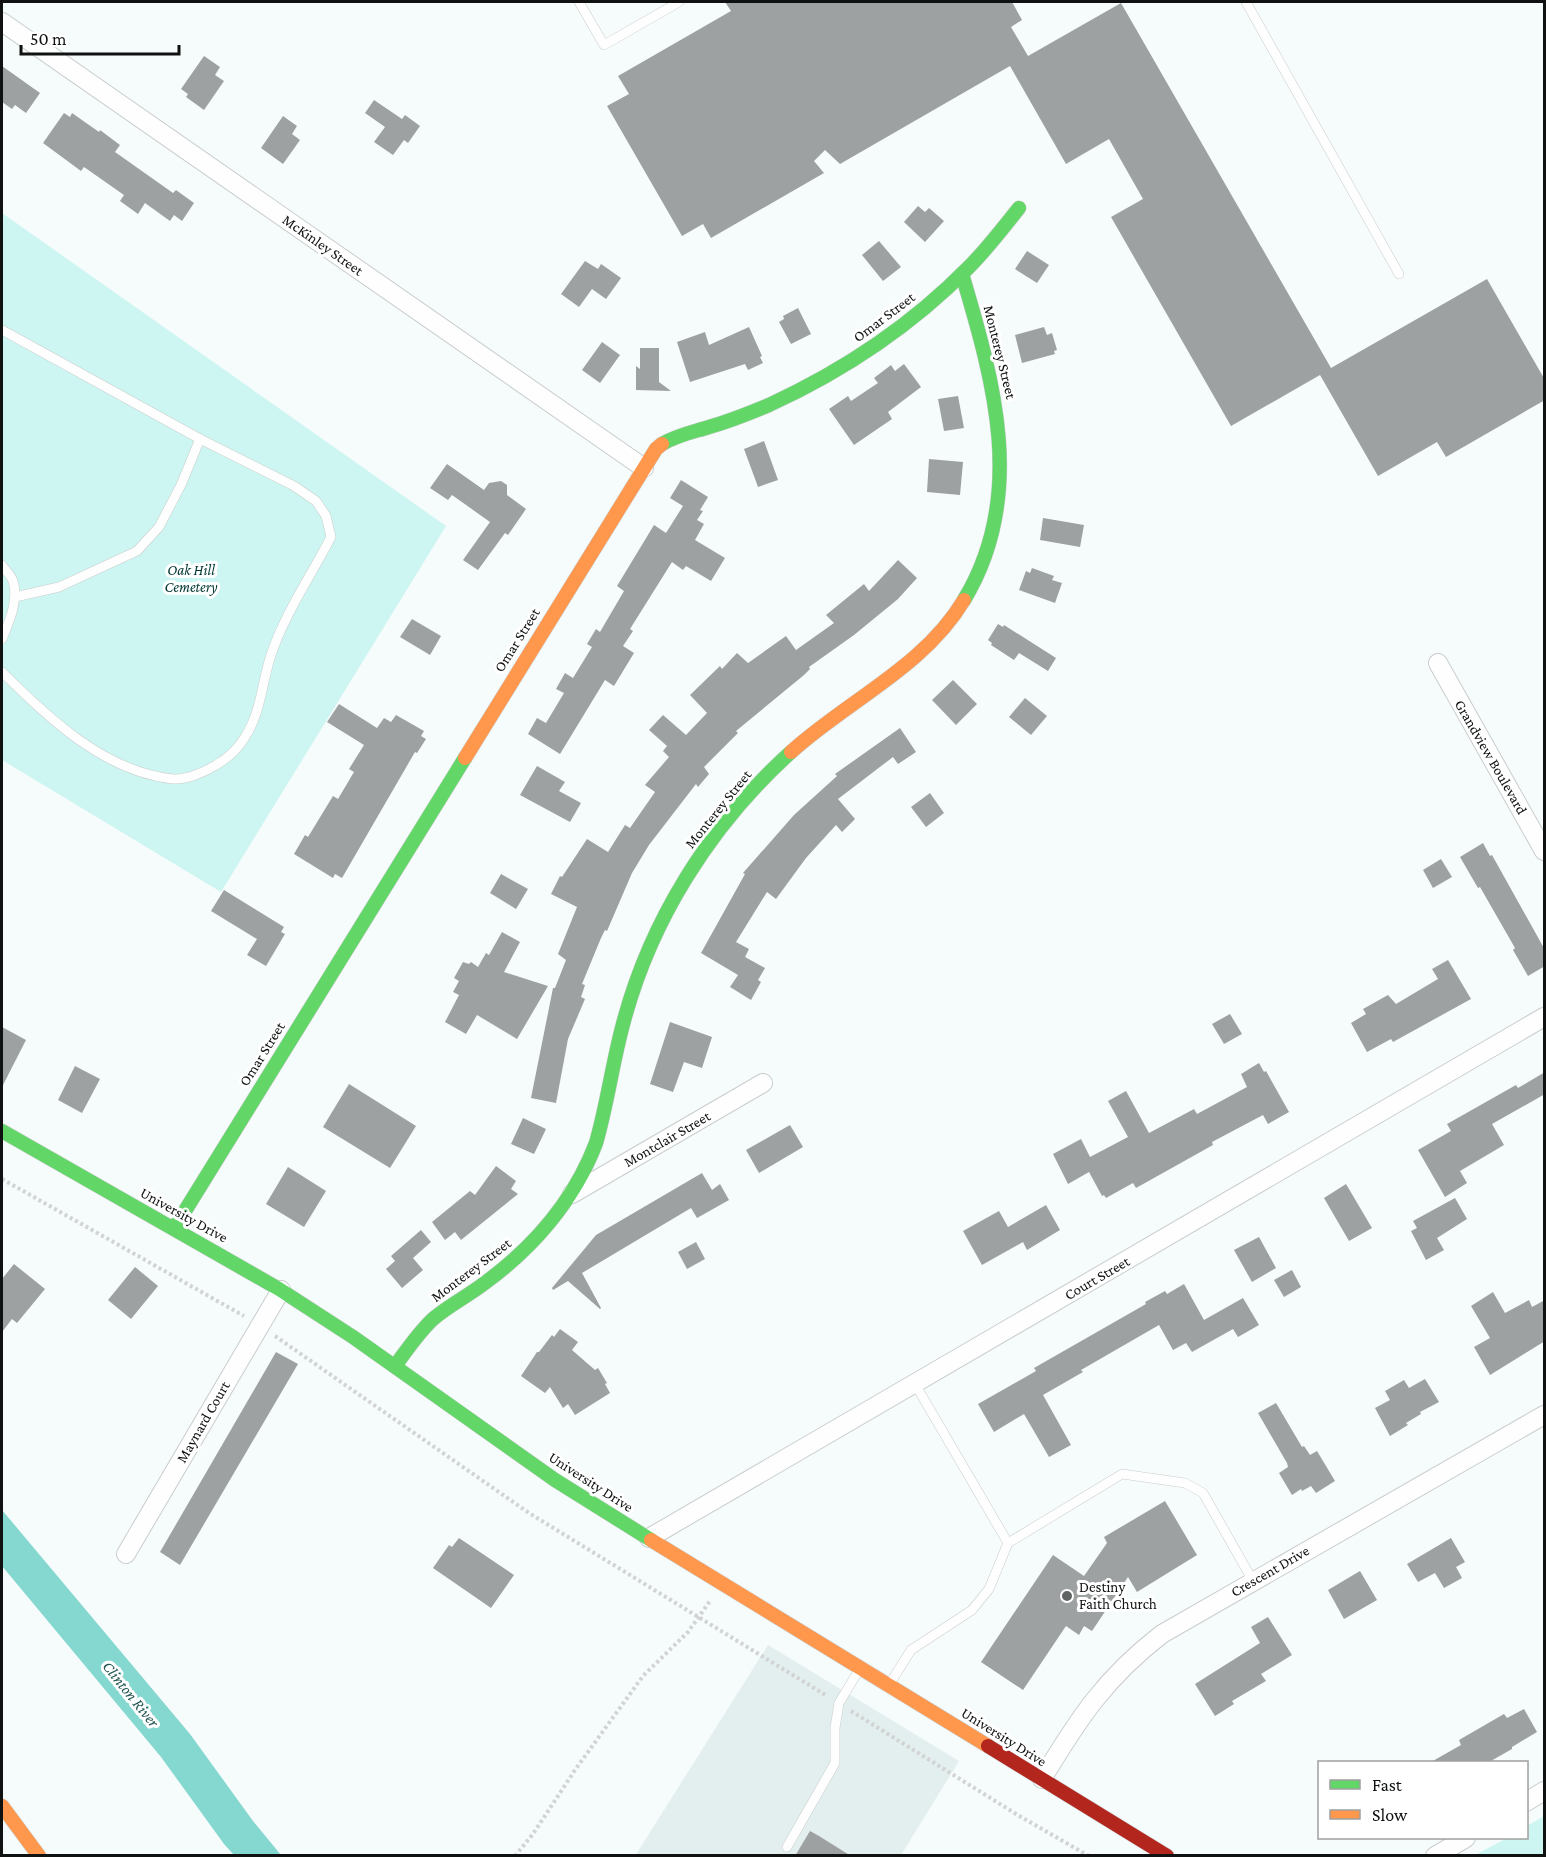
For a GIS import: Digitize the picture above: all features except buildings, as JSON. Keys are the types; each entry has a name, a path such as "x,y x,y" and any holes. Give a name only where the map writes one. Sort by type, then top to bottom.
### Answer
{"main road":[{"name":"Omar Street","path":"175,1227 656,449 665,441 765,406 836,371 897,330 962,274 1019,208"},
{"name":"Monterey Street","path":"395,1366 435,1317 491,1278 532,1243 570,1195 589,1162 597,1139 622,1029 635,985 667,914 698,860 740,804 785,757 820,727 912,660 935,639 957,611 980,570 990,543 996,512 1000,468 999,436 990,373 962,274"},
{"name":"University Drive","path":"2,1131 106,1191 175,1227 280,1290 395,1366 551,1477 1167,1856"},
{"path":"2,1806 39,1856"}],"street":[{"name":"McKinley Street","path":"2,22 644,468"},
{"name":"Grandview Boulevard","path":"1438,663 1545,851"},
{"name":"Court Street","path":"649,1538 1545,1017"},
{"name":"Montclair Street","path":"570,1195 763,1083"},
{"name":"Maynard Court","path":"126,1554 280,1290"},
{"name":"Crescent Drive","path":"1042,1779 1086,1709 1118,1671 1162,1634 1545,1415"},
{"path":"1528,1801 1545,1791"},
{"path":"1435,1856 1464,1839"}],"lane":[{"path":"579,2 604,45 680,2"},
{"path":"1246,2 1399,274"},
{"path":"2,330 200,439 294,486 316,501 326,516 331,537 284,622 271,655 258,709 246,737 230,756 206,771 175,779 116,762 53,720 2,672"},
{"path":"15,597 59,587 137,551 159,527 181,485 200,439"},
{"path":"2,565 13,579 15,597 2,639"},
{"path":"915,1384 1008,1543"},
{"path":"889,1685 911,1650 972,1610 988,1589 1008,1543 1122,1474 1185,1483 1203,1493 1253,1581"},
{"path":"787,1847 835,1763 835,1728 839,1703 861,1668"}],"path":[{"path":"2,1179 260,1325 529,1513 1016,1814 1089,1856"},
{"path":"515,1856 533,1834 575,1770 643,1676 688,1632 722,1583"}],"shaded area":[{"path":"768,1645 959,1761 901,1855 635,1856"}],"green space":[{"name":"Oak Hill Cemetery","path":"2,213 446,526 221,892 2,760"},
{"path":"1544,1816 1544,1855 1475,1855 1505,1839 1528,1839 1528,1825"}],"water":[{"name":"Clinton River","path":"2,1510 190,1734 253,1821 281,1855 234,1855 224,1844 161,1757 2,1566"}],"traffic: fast":[{"path":"662,444 769,405 850,362 924,309 969,267 1019,208"},
{"path":"962,274 985,356 999,438 999,480 995,520 983,561 964,600"},
{"path":"395,1366 433,1319 518,1256 550,1222 576,1185 596,1143 618,1042 634,989 648,950 666,913 709,843 734,811 791,752"},
{"path":"175,1227 465,758"},
{"path":"2,1131 279,1289 353,1337 555,1480 651,1540"}],"traffic: slow":[{"path":"465,758 656,449 662,444"},
{"path":"791,752 884,682 928,645 964,600"},
{"path":"651,1540 988,1746"},
{"path":"2,1806 39,1856"}],"traffic: jam":[{"path":"988,1746 1167,1856"}],"place":[{"name":"Destiny Faith Church","path":"1067,1596"}]}
